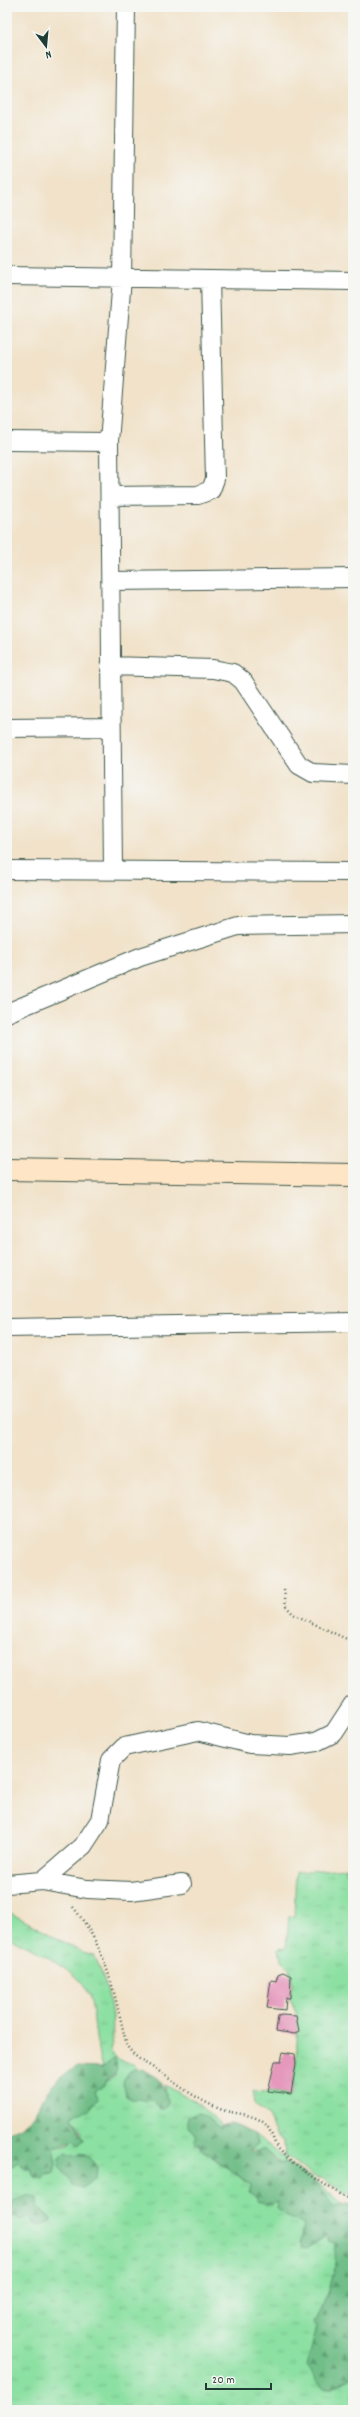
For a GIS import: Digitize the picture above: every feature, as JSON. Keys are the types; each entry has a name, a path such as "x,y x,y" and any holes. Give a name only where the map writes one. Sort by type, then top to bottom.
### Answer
{"street":[{"path":"113,870 110,727 111,581 109,442 122,278 126,7"},
{"path":"7,276 353,281"},
{"path":"110,496 198,495 211,490 215,479 210,279"},
{"path":"7,441 109,442"},
{"path":"111,581 353,578"},
{"path":"110,666 213,669 233,673 243,681 299,764 313,773 353,775"},
{"path":"7,728 110,727"},
{"path":"7,870 353,872"},
{"path":"7,1013 140,957 238,926 353,924"},
{"path":"7,1169 353,1175"},
{"path":"7,1328 353,1322"},
{"path":"47,1882 83,1846 100,1820 111,1760 124,1747 198,1731 250,1744 290,1746 316,1742 334,1733 353,1704"},
{"path":"7,1884 47,1882 87,1889 132,1891 182,1884"}],"path":[{"path":"284,1590 286,1606 293,1614 353,1642"},
{"path":"47,1882 86,1923 102,1952 127,2046 131,2053 146,2065 208,2103 220,2109 249,2114 265,2124 279,2150 291,2161 336,2193 353,2200"}],"green space":[{"path":"346,1868 346,1872 353,1872 353,2195 342,2191 320,2177 320,2180 285,2156 284,2142 277,2137 268,2117 255,2103 253,2091 291,2094 296,2064 298,2019 290,1998 292,1983 290,1968 281,1961 279,1949 286,1948 289,1917 294,1916 296,1872"},
{"path":"7,1911 82,1952 93,1955 103,1977 110,2002 113,2029 111,2052 120,2061 134,2063 137,2068 129,2072 131,2099 166,2096 165,2085 198,2103 222,2125 221,2129 202,2114 194,2133 197,2135 201,2149 251,2185 257,2198 266,2204 279,2202 284,2213 304,2223 300,2243 310,2246 327,2235 336,2251 335,2269 326,2297 314,2322 317,2326 312,2370 323,2388 328,2388 342,2382 349,2375 353,2366 353,2405 349,2410 7,2410 7,2169 18,2162 26,2169 32,2169 35,2177 54,2174 56,2163 53,2148 68,2145 83,2134 72,2117 95,2090 104,2086 106,2082 116,2074 102,2068 91,2002 87,1991 69,1971 7,1936"},
{"path":"115,2058 117,2069 116,2072 106,2081 104,2086 95,2090 98,2098 90,2109 77,2113 72,2117 84,2140 78,2145 74,2141 53,2148 56,2163 54,2174 46,2174 44,2179 35,2177 32,2169 26,2169 18,2162 7,2169 7,2132 23,2126 28,2122 36,2112 50,2088 60,2078 75,2067 102,2068"},
{"path":"137,2068 152,2075 162,2084 168,2104 165,2108 160,2108 153,2098 146,2101 126,2096 123,2081 129,2072"},
{"path":"197,2113 202,2114 221,2128 222,2125 231,2124 254,2134 257,2143 251,2151 254,2153 264,2149 276,2162 281,2164 286,2162 313,2179 333,2206 348,2204 353,2206 351,2377 330,2388 323,2388 307,2366 317,2326 314,2322 323,2304 334,2273 335,2252 333,2242 329,2242 327,2235 307,2249 302,2248 300,2243 303,2223 286,2217 284,2213 277,2209 278,2202 271,2205 258,2201 257,2198 249,2192 251,2185 201,2149 200,2143 196,2144 195,2139 197,2135 188,2128 188,2117"},
{"path":"254,2134 284,2157 286,2162 281,2164 268,2153 251,2150 257,2143"},
{"path":"65,2153 73,2156 81,2154 87,2156 97,2167 96,2178 82,2188 75,2187 59,2166 60,2158"},
{"path":"313,2179 343,2205 333,2206"},
{"path":"29,2195 37,2198 37,2206 51,2219 50,2223 39,2226 32,2222 31,2217 19,2220 13,2216 11,2208 14,2201"}],"building":[{"path":"283,1972 291,1976 290,1998 286,1998 285,2010 267,2008 271,1980 276,1981 278,1974"},
{"path":"278,2016 296,2016 299,2031 295,2034 276,2031"},
{"path":"283,2052 295,2054 296,2064 291,2094 268,2091 275,2061 281,2061"}]}
